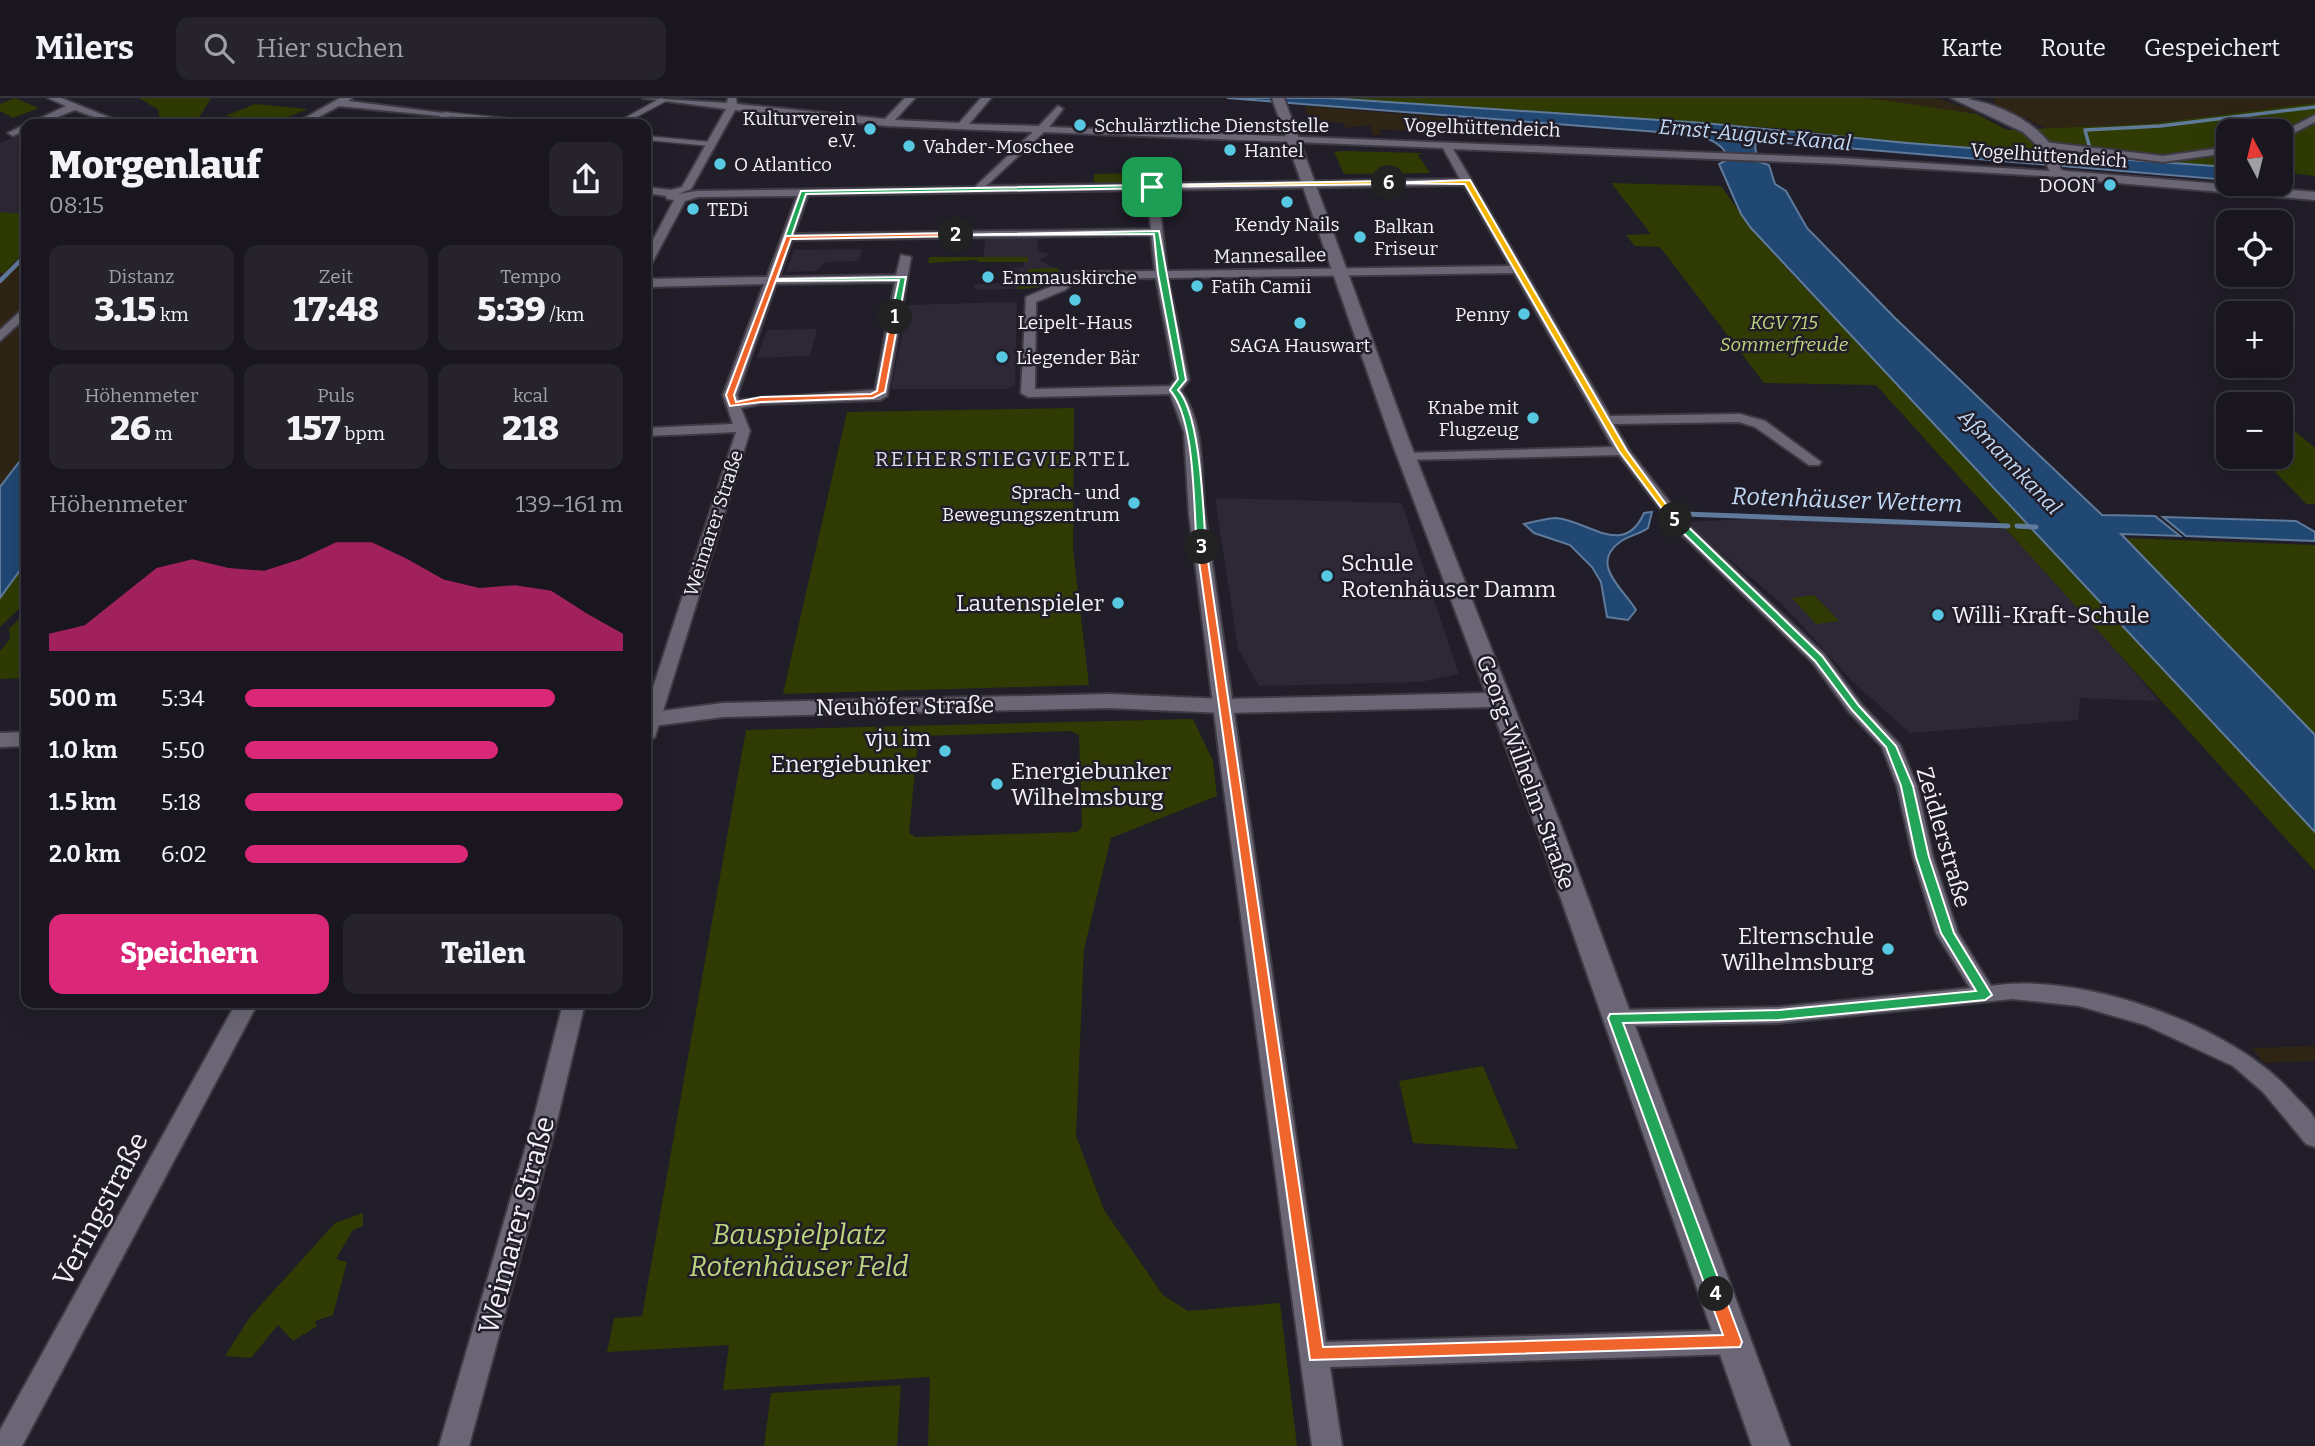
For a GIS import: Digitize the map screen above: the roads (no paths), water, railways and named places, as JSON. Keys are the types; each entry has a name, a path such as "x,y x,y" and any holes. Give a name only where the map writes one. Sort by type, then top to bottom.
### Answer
{"street":[{"path":"53,98 108,119"},
{"name":"Vogelhüttendeich","path":"648,98 732,102 887,123 2057,170 2315,196"},
{"path":"887,123 910,98"},
{"path":"962,126 986,98"},
{"path":"1959,98 1967,98"},
{"path":"1959,98 2011,120 2046,148 2057,170"},
{"path":"312,119 342,100 489,119"},
{"path":"628,119 664,100"},
{"name":"Georg-Wilhelm-Straße","path":"1279,100 1407,457 1501,700 1771,1446"},
{"path":"651,254 732,102"},
{"path":"45,119 75,106"},
{"path":"980,189 981,184 1058,109"},
{"path":"442,119 446,114"},
{"path":"2293,130 2315,118"},
{"path":"13,133 21,129"},
{"path":"651,138 711,144"},
{"name":"Zeidlerstraße","path":"1446,145 1623,451 1679,525 1818,658 1855,708 1891,746 1907,786 1923,857 1947,933 1985,995"},
{"path":"2046,148 2169,159 2216,152"},
{"path":"651,191 684,194 1467,182"},
{"path":"1152,187 1161,274 1182,380 1174,390 1182,398 1192,443 1197,512 1327,1446"},
{"path":"804,192 730,395 733,405 761,400 876,396 881,392 905,257"},
{"path":"788,237 1157,232"},
{"name":"Mannesallee","path":"1174,390 1028,393 1030,300 1061,287 1074,276 1518,269"},
{"path":"651,283 903,278"},
{"path":"0,337 21,315"},
{"name":"Weimarer Straße","path":"651,713 743,431 733,405"},
{"path":"1605,420 1740,418 1771,431 1814,462"},
{"path":"651,432 725,430 742,426"},
{"path":"1407,457 1623,451"},
{"name":"Neuhöfer Straße","path":"651,725 1080,710 1161,703 1224,706 1501,700"},
{"path":"0,740 21,739"},
{"path":"1615,1018 1779,1015 2031,990 2078,997 2161,1022 2250,1067 2275,1089 2315,1137"},
{"name":"Veringstraße","path":"8,1446 244,1008"},
{"name":"Weimarer Straße","path":"454,1446 544,1125 573,1008"},
{"path":"1315,1354 1734,1342"}],"water":[{"path":"1227,98 1328,98 1704,123 1907,143 1997,150 2016,148 2033,153 2216,166 2216,179 1764,141 1755,144 1756,153 1750,155 1753,160 1769,165 1775,184 1786,191 1807,228 1895,318 2102,515 2155,516 2180,536 2121,534 2315,735 2315,832 1751,228 1741,214 1719,164 1729,159 1722,147 1704,138 1684,134"},
{"path":"21,460 21,569 0,598 0,487"},
{"path":"1652,512 1648,528 1623,540 1608,558 1611,575 1636,610 1628,620 1607,617 1601,582 1592,567 1570,545 1534,533 1524,524 1556,518 1604,534 1616,535 1636,527 1644,513"},
{"path":"2163,517 2296,521 2315,532 2315,541 2186,536"}],"waterway":[{"path":"2089,145 2085,130 2160,126 2315,107"},
{"path":"0,281 21,260"},
{"name":"Rotenhäuser Wettern","path":"1684,514 2008,526"},
{"name":"Rotenhäuser Wettern","path":"2017,526 2036,527"}],"place":[{"name":"Schulärztliche Dienststelle","path":"1080,125"},
{"name":"Kulturverein e.V.","path":"870,129"},
{"name":"Vahder-Moschee","path":"909,146"},
{"name":"Hantel","path":"1230,150"},
{"name":"O Atlantico","path":"720,164"},
{"name":"DOON","path":"2110,185"},
{"name":"Kendy Nails","path":"1287,202"},
{"name":"TEDi","path":"693,209"},
{"name":"Balkan Friseur","path":"1360,237"},
{"name":"Emmauskirche","path":"988,277"},
{"name":"Fatih Camii","path":"1197,286"},
{"name":"Leipelt-Haus","path":"1075,300"},
{"name":"Penny","path":"1524,314"},
{"name":"SAGA Hauswart","path":"1300,323"},
{"name":"Liegender Bär","path":"1002,357"},
{"name":"Knabe mit Flugzeug","path":"1533,418"},
{"name":"Sprach- und Bewegungszentrum","path":"1134,503"},
{"name":"Schule Rotenhäuser Damm","path":"1327,576"},
{"name":"Lautenspieler","path":"1118,603"},
{"name":"Willi-Kraft-Schule","path":"1938,615"},
{"name":"vju im Energiebunker","path":"945,751"},
{"name":"Energiebunker Wilhelmsburg","path":"997,784"},
{"name":"Elternschule Wilhelmsburg","path":"1888,949"}],"district":[{"name":"REIHERSTIEGVIERTEL","path":"1003,459"}],"water label":[{"name":"Ernst-August-Kanal","path":"1755,135"},
{"name":"Aßmannkanal","path":"2010,462"}],"park label":[{"name":"KGV 715 Sommerfreude","path":"1784,333"},
{"name":"Bauspielplatz Rotenhäuser Feld","path":"799,1250"}]}
